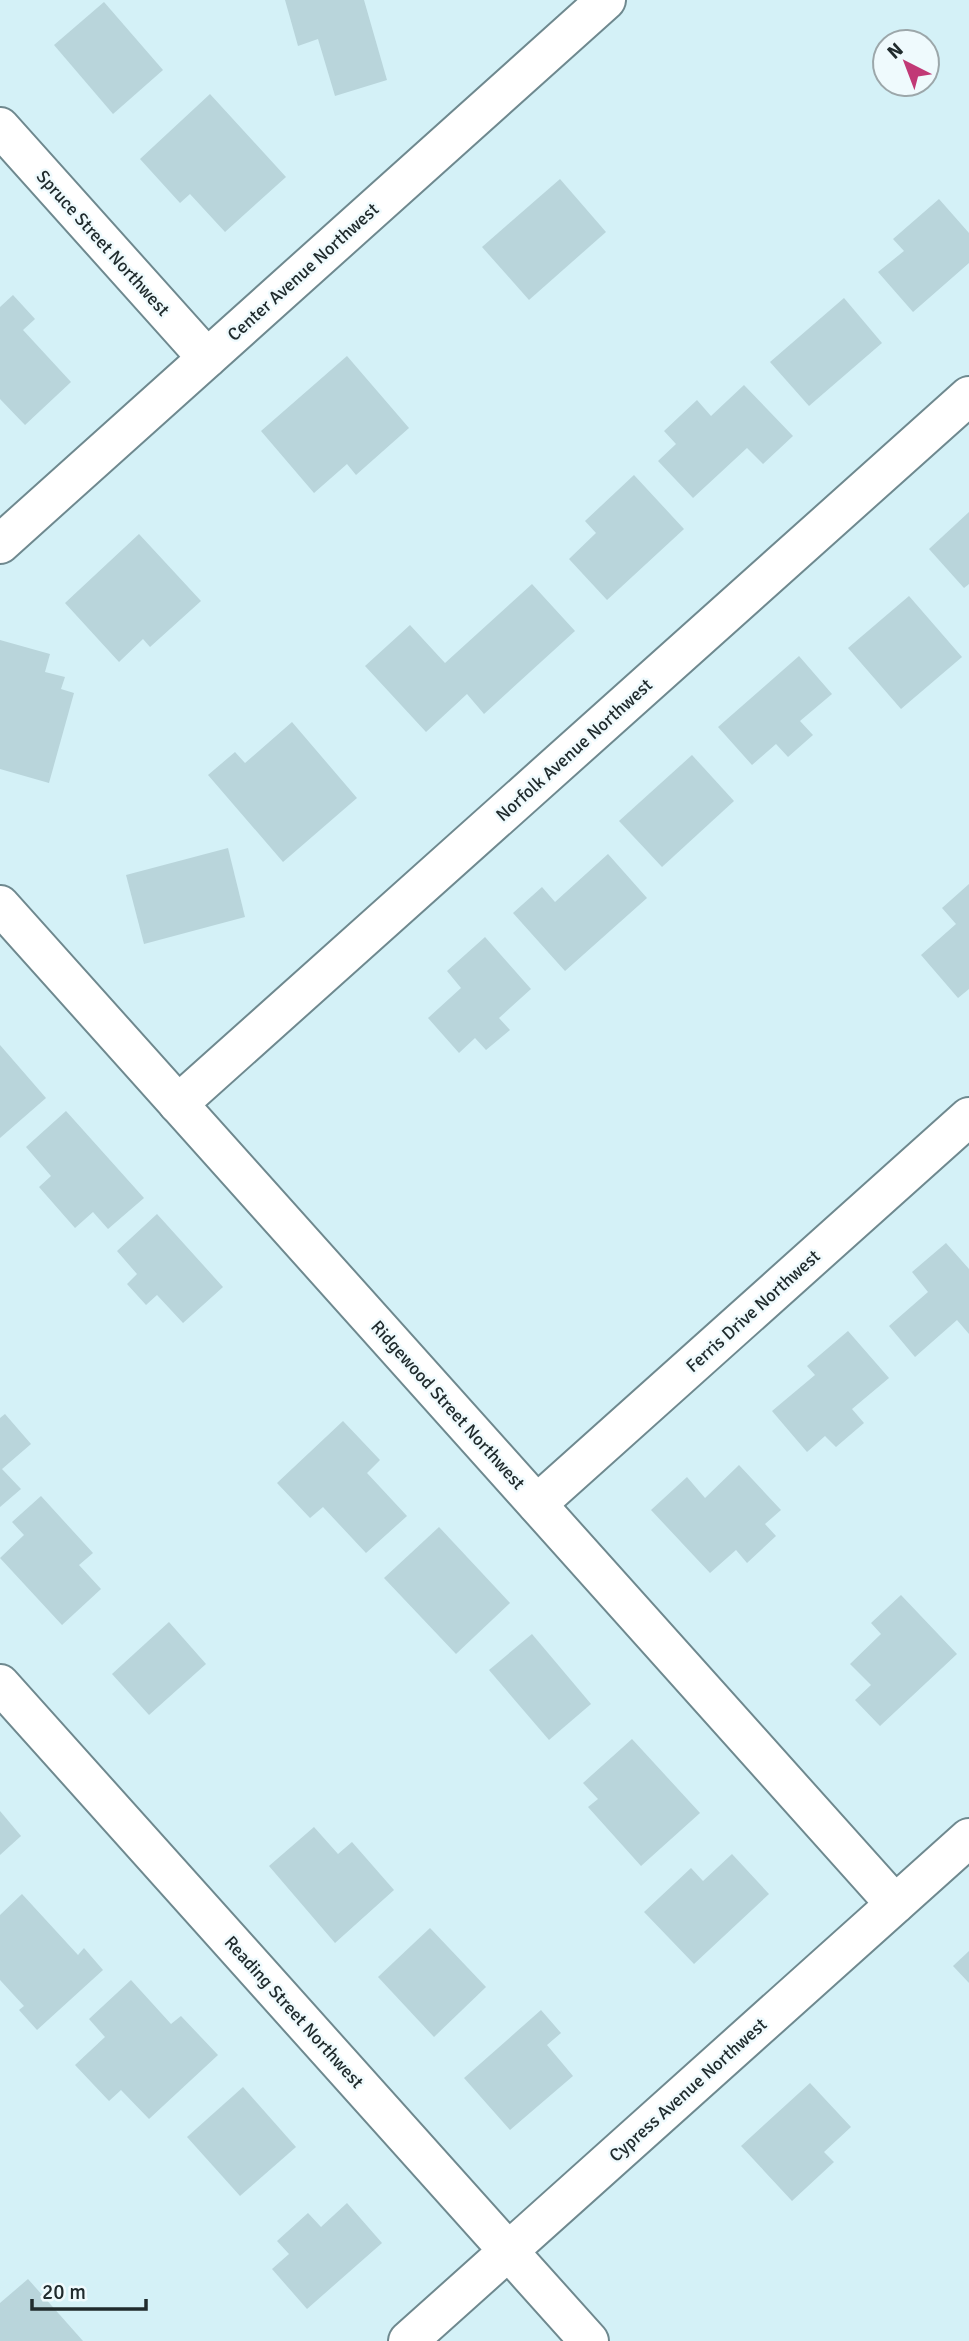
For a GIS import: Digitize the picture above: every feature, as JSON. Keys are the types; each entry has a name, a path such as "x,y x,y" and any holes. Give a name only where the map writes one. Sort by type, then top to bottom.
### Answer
{"street":[{"name":"Center Avenue Northwest","path":"0,544 595,4"},
{"name":"Spruce Street Northwest","path":"0,127 207,358"},
{"name":"Norfolk Avenue Northwest","path":"178,1104 969,396"},
{"name":"Ridgewood Street Northwest","path":"0,905 895,1905"},
{"name":"Ferris Drive Northwest","path":"537,1504 969,1117"},
{"name":"Reading Street Northwest","path":"0,1684 589,2341"},
{"name":"Cypress Avenue Northwest","path":"408,2341 969,1838"}],"building":[{"path":"285,0 364,0 387,80 335,96 318,39 298,46"},
{"path":"104,2 163,70 113,114 54,45"},
{"path":"210,94 286,177 225,232 190,194 180,203 140,159"},
{"path":"560,179 606,232 529,300 482,247"},
{"path":"939,199 969,233 969,263 913,312 878,272 904,251 893,239"},
{"path":"13,295 35,319 23,330 71,382 25,425 0,399 0,307"},
{"path":"844,298 882,343 809,406 770,362"},
{"path":"347,356 409,428 356,475 347,464 314,493 261,431"},
{"path":"744,385 793,436 763,464 747,448 693,498 658,461 676,444 664,431 697,400 711,416"},
{"path":"634,475 684,529 607,600 569,559 596,533 585,521"},
{"path":"969,512 969,584 964,588 929,549"},
{"path":"139,534 201,601 150,647 143,639 119,662 65,603"},
{"path":"532,584 575,631 484,714 467,694 426,732 365,666 410,625 445,663"},
{"path":"909,596 962,657 901,709 848,648"},
{"path":"0,640 50,654 45,672 65,677 61,689 74,693 49,783 0,769"},
{"path":"799,656 832,694 800,721 813,735 788,757 776,744 752,765 718,727"},
{"path":"292,722 357,798 283,862 208,775 235,752 245,763"},
{"path":"692,755 734,801 662,867 619,821"},
{"path":"228,848 245,917 144,944 126,875"},
{"path":"608,854 647,898 565,971 513,913 542,887 555,902"},
{"path":"969,884 969,989 958,998 921,955 956,924 942,908"},
{"path":"485,937 531,989 499,1018 510,1030 486,1050 475,1038 459,1053 428,1018 461,988 447,971"},
{"path":"0,1045 46,1098 0,1138"},
{"path":"66,1111 144,1198 108,1229 93,1212 75,1228 39,1187 51,1176 26,1147"},
{"path":"157,1214 223,1287 183,1323 157,1295 146,1305 127,1284 137,1274 117,1251"},
{"path":"946,1243 969,1269 969,1334 957,1320 915,1357 889,1326 928,1292 912,1272"},
{"path":"848,1331 889,1378 852,1409 864,1423 836,1447 825,1436 807,1452 772,1411 815,1375 807,1366"},
{"path":"5,1414 31,1444 2,1469 21,1489 0,1507 0,1418"},
{"path":"343,1421 380,1460 367,1473 407,1516 366,1553 323,1507 310,1518 277,1483"},
{"path":"739,1465 781,1510 765,1524 776,1536 747,1563 736,1550 710,1573 651,1510 687,1477 705,1498"},
{"path":"41,1496 93,1553 79,1565 101,1589 62,1625 0,1558 24,1535 12,1522"},
{"path":"439,1527 510,1603 456,1654 384,1578"},
{"path":"901,1595 957,1654 880,1726 855,1700 871,1685 850,1664 881,1634 871,1623"},
{"path":"169,1622 206,1664 149,1715 112,1674"},
{"path":"532,1634 591,1704 549,1740 489,1670"},
{"path":"632,1739 700,1813 641,1866 588,1807 598,1799 583,1783"},
{"path":"0,1811 21,1836 0,1855"},
{"path":"314,1827 338,1854 352,1842 394,1890 335,1943 269,1866"},
{"path":"732,1854 769,1894 694,1964 644,1912 691,1868 703,1881"},
{"path":"22,1894 78,1955 84,1948 103,1970 37,2030 19,2010 24,2006 0,1980 0,1915"},
{"path":"430,1928 486,1987 434,2037 378,1977"},
{"path":"969,1951 969,1983 953,1966"},
{"path":"131,1980 171,2024 181,2016 218,2055 149,2119 121,2090 109,2101 75,2065 105,2037 89,2019"},
{"path":"541,2010 561,2033 547,2045 573,2076 510,2130 464,2078"},
{"path":"810,2083 851,2127 824,2152 834,2162 792,2201 741,2146"},
{"path":"243,2087 296,2147 240,2196 187,2137"},
{"path":"347,2203 382,2243 307,2309 272,2269 289,2254 277,2241 308,2213 321,2227"},
{"path":"28,2279 83,2341 0,2341 0,2303"}]}
